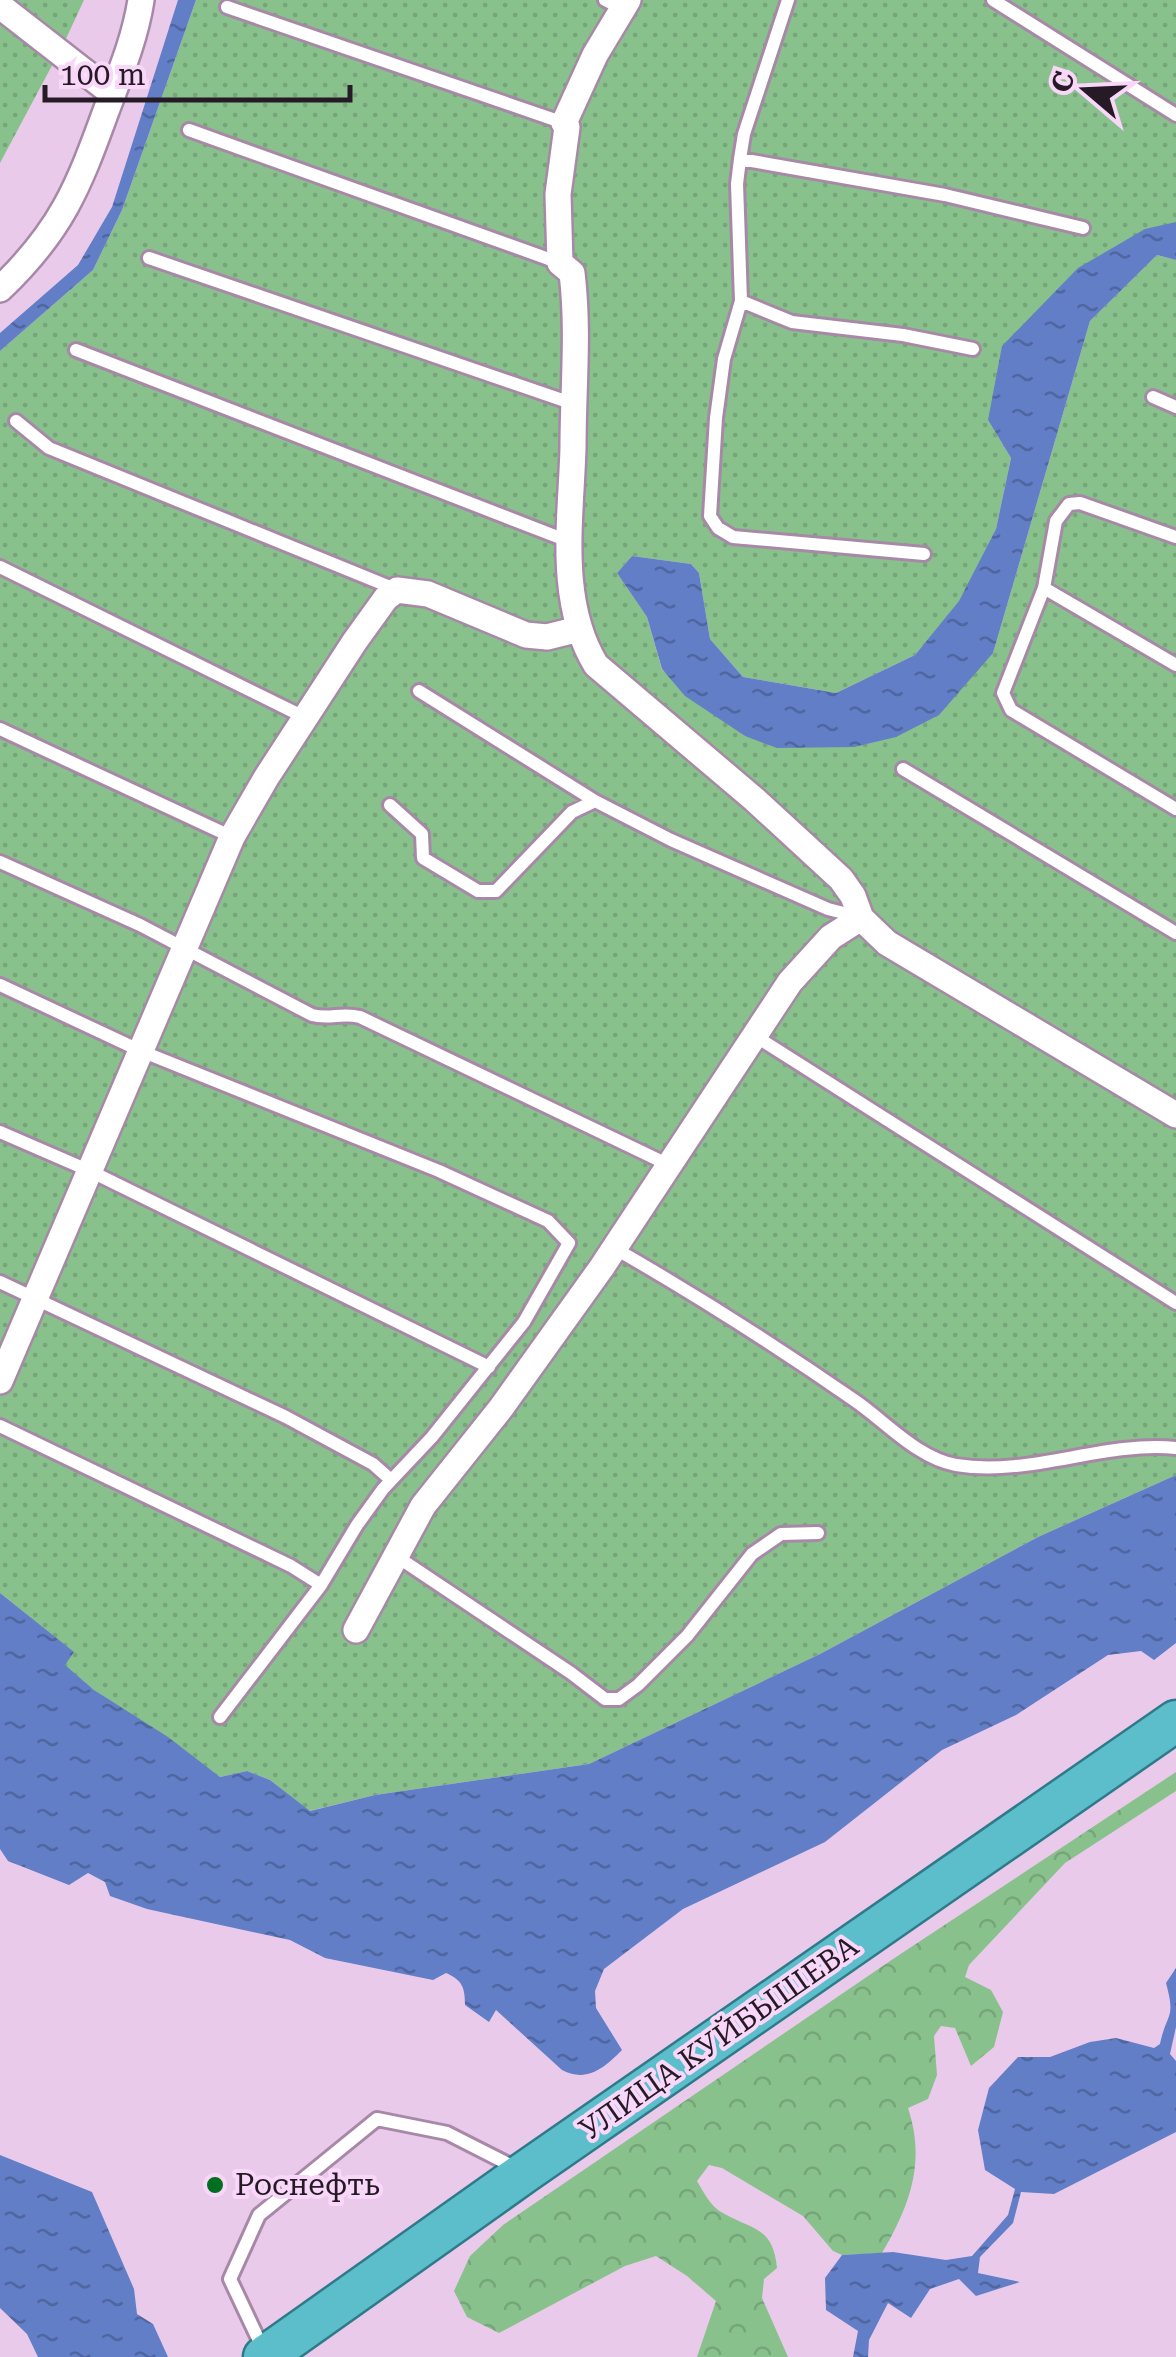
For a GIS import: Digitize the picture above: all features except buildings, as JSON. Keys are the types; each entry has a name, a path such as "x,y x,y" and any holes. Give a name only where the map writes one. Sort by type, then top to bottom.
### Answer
{"highway":[{"name":"УЛИЦА КУЙБЫШЕВА","path":"265,2356 1176,1721"}],"street":[{"path":"0,290 35,256 72,200 136,33 141,0"},
{"path":"619,3 564,123 558,194 560,263 572,273 578,326 568,542 582,641 596,665 754,799 840,879 853,896 861,918 887,943 1176,1114"},
{"path":"0,6 113,94"},
{"path":"0,1380 232,837 304,718 376,611 397,590 428,594 526,635 548,637 579,629"},
{"path":"356,1630 423,1506 501,1408 614,1248 790,982 831,937 861,918"}],"lane":[{"path":"788,0 744,134 740,159 740,301 724,359 709,509 718,528 733,536 924,554"},
{"path":"993,0 1176,115"},
{"path":"227,7 564,123"},
{"path":"189,130 560,263"},
{"path":"740,159 945,195 1082,228"},
{"path":"150,258 572,403"},
{"path":"740,301 792,322 903,334 973,349"},
{"path":"76,350 568,542"},
{"path":"1153,397 1176,408"},
{"path":"16,421 49,448 397,590"},
{"path":"1176,537 1080,502 1069,504 1056,521 1044,588 1004,692 1011,710 1176,810"},
{"path":"0,567 304,718"},
{"path":"1044,588 1176,665"},
{"path":"419,691 595,801 671,840 828,910 861,918"},
{"path":"0,729 232,837"},
{"path":"903,769 1176,933"},
{"path":"390,805 422,834 423,858 478,891 496,891 572,812 595,801"},
{"path":"0,862 140,925 312,1016 326,1019 344,1012 360,1017 669,1166"},
{"path":"0,985 142,1051 439,1171 548,1221 570,1244 524,1322 356,1525 321,1585 220,1717"},
{"path":"755,1036 1176,1303"},
{"path":"0,1132 90,1171 489,1368"},
{"path":"614,1248 684,1288 856,1401 936,1461 962,1466 1020,1466 1117,1450 1176,1448"},
{"path":"0,1282 286,1417 372,1464 392,1480"},
{"path":"0,1426 292,1566 321,1585"},
{"path":"396,1556 572,1673 605,1700 619,1699 674,1648 708,1613 752,1554 781,1534 818,1534"},
{"path":"265,2356 230,2280 259,2214 377,2120 448,2133 525,2172"}],"green space":[{"path":"0,0 84,0 0,163"},
{"path":"196,0 1176,0 1176,222 988,420 1011,458 996,529 960,601 915,655 836,693 743,677 710,639 699,573 691,564 632,556 617,573 647,617 662,670 745,736 993,653 1090,321 1157,255 1176,260 1176,1475 1038,1537 820,1654 589,1764 375,1795 309,1811 270,1780 247,1771 220,1777 94,1690 64,1665 73,1652 0,1593 0,351 93,270 122,210"},
{"path":"1176,1772 1176,1791 1065,1863 969,1965 965,1977 991,1990 1003,2012 994,2047 971,2066 955,2028 941,2026 934,2036 937,2075 928,2099 908,2108 915,2147 912,2183 882,2253 842,2255 833,2251 803,2216 722,2168 709,2165 697,2181 715,2207 759,2231 771,2244 777,2268 764,2279 762,2298 788,2357 697,2357 716,2301 656,2256 625,2266 499,2333 467,2317 454,2291 470,2256 503,2225"}],"water":[{"path":"178,0 196,0 122,210 93,270 0,351 0,333 78,265 112,207"},
{"path":"1176,222 1176,260 1157,255 1090,321 993,653 939,715 896,737 854,747 777,748 745,736 685,696 662,669 647,617 617,573 632,556 691,564 699,573 710,639 743,677 836,693 915,655 959,601 996,529 1011,458 988,420 1002,346 1078,268 1145,229"},
{"path":"1176,1475 1176,1643 1154,1660 1141,1651 1108,1655 1016,1715 942,1750 825,1842 683,1909 604,1969 595,1991 596,2008 622,2050 602,2068 587,2074 562,2070 496,2010 489,2022 465,2005 462,1985 446,1973 433,1980 325,1958 290,1940 147,1909 110,1896 105,1882 88,1873 69,1885 8,1861 0,1849 0,1593 74,1652 65,1665 94,1690 168,1737 220,1777 247,1771 270,1780 310,1811 375,1795 589,1764 820,1654 1038,1537"},
{"path":"1176,1968 1176,2027 1170,2054 1176,2061 1176,2132 1054,2194 1021,2192 1013,2223 980,2257 978,2273 1020,2282 976,2296 959,2279 930,2289 911,2318 888,2303 869,2340 868,2357 853,2357 858,2331 826,2310 825,2278 842,2255 893,2252 946,2260 972,2256 1008,2215 1015,2189 985,2170 978,2130 989,2088 1018,2057 1050,2057 1090,2042 1116,2038 1154,2048 1160,2044 1169,2015 1166,1983"},
{"path":"0,2155 92,2192 134,2289 137,2314 153,2324 168,2357 38,2357 27,2334 0,2308"}],"place":[{"name":"Роснефть","path":"215,2185"}]}
